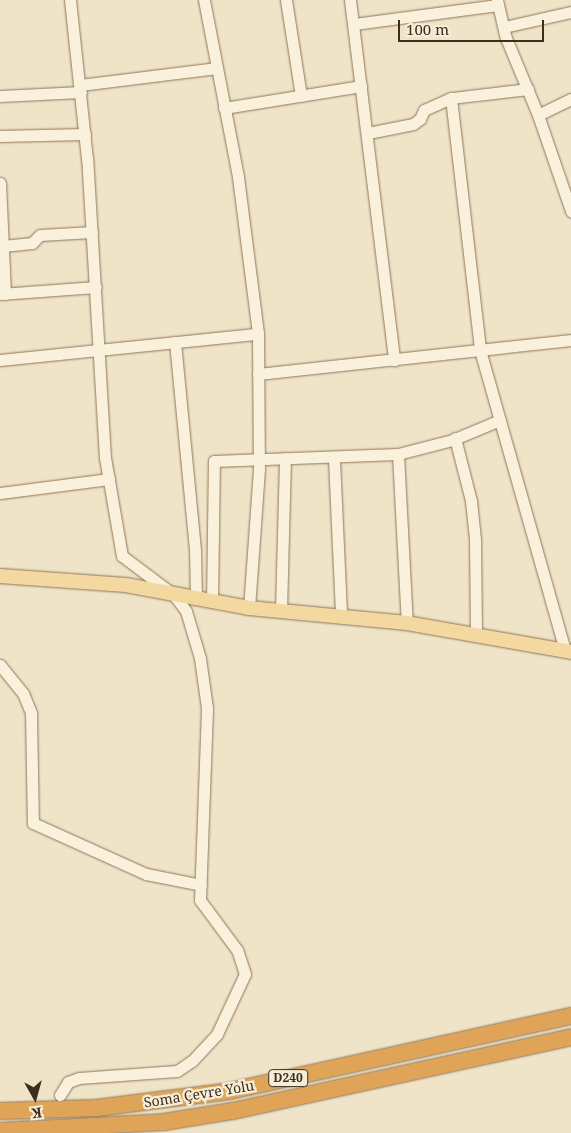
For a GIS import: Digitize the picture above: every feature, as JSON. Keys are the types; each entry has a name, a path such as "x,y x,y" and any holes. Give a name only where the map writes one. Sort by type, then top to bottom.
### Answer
{"highway":[{"name":"Soma Çevre Yolu","path":"0,1111 96,1108 230,1090 571,1016"},
{"name":"Soma Çevre Yolu","path":"0,1131 164,1122 233,1111 571,1037"}],"main road":[{"path":"0,576 126,585 250,608 407,623 568,651"}],"street":[{"path":"60,1095 68,1082 79,1078 177,1070 203,1052 217,1034 245,974 237,950 200,900 206,698 200,658 186,611 174,595 122,556 109,479 98,350 96,287 85,134 70,0"},
{"path":"204,0 243,207 258,334 258,458 250,608"},
{"path":"286,0 301,96"},
{"path":"350,0 368,133 394,360"},
{"path":"354,24 498,2 504,27 538,115 571,211"},
{"path":"504,27 571,12"},
{"path":"0,96 80,89 217,68"},
{"path":"224,108 361,86"},
{"path":"368,133 413,124 420,119 424,110 451,98 528,89"},
{"path":"451,98 480,350 568,651"},
{"path":"538,115 571,99"},
{"path":"0,136 85,134"},
{"path":"0,183 3,246 2,294 96,287"},
{"path":"3,246 32,243 40,235 92,232"},
{"path":"0,360 258,334"},
{"path":"258,374 571,340"},
{"path":"174,342 195,550 196,599"},
{"path":"212,602 214,461 258,458 334,459 398,454 455,438 500,420"},
{"path":"455,438 471,501 475,539 476,635"},
{"path":"398,454 407,623"},
{"path":"281,611 285,458"},
{"path":"334,459 341,616"},
{"path":"0,493 109,479"},
{"path":"0,665 24,693 31,713 33,823 146,874 201,885"}]}
